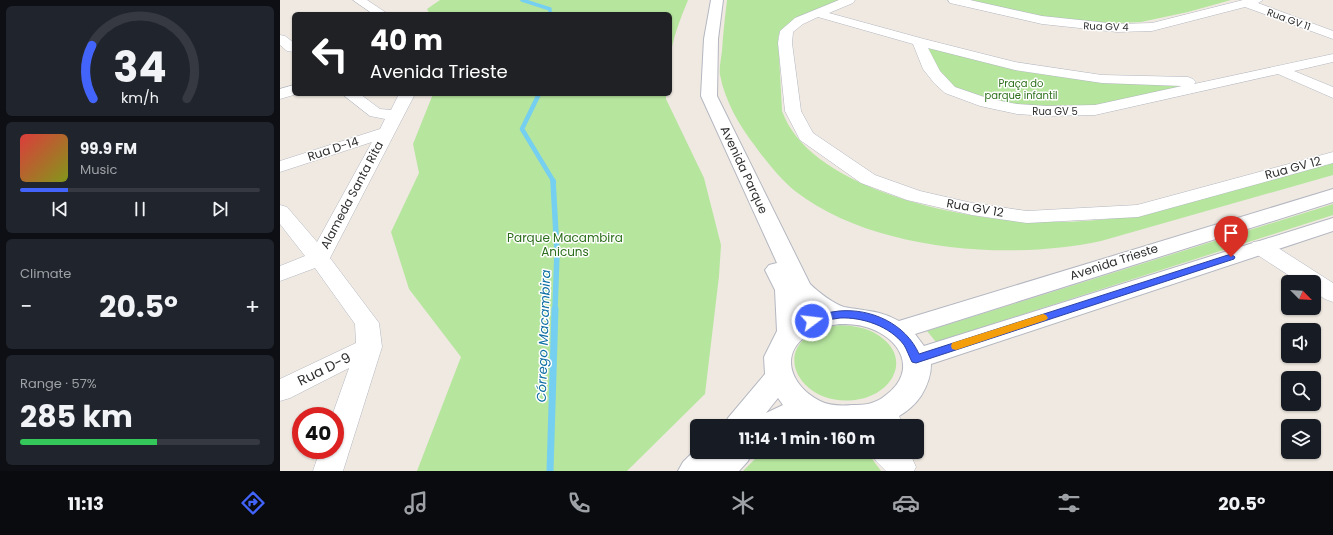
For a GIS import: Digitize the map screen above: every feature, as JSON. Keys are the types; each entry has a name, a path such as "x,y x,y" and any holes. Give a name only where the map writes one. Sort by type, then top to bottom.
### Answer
{"street":[{"path":"359,0 379,12"},
{"name":"Avenida Parque","path":"708,0 702,34 699,99 787,290 790,334"},
{"name":"Avenida Parque","path":"717,0 711,39 709,96 800,288 809,298 839,315"},
{"name":"Rua GV 12","path":"850,0 799,21 787,31 785,43 793,111 806,136 868,179 914,196 972,209 1026,217 1138,211 1333,158"},
{"name":"Rua GV 4","path":"954,0 1042,20 1117,28 1152,27 1251,2"},
{"name":"Rua GV 11","path":"1251,2 1333,35"},
{"name":"Rua GV 5","path":"816,13 919,42 1015,66 1102,79 1218,82"},
{"path":"280,39 289,49"},
{"name":"Rua GV 5","path":"919,42 922,53 932,72 951,91 982,102 1019,110 1061,112 1095,110 1333,58"},
{"path":"1280,70 1333,93"},
{"path":"280,94 292,91"},
{"path":"353,96 376,112 396,115"},
{"name":"Alameda Santa Rita","path":"328,471 369,347 367,322 319,258 405,96"},
{"name":"Rua D-14","path":"280,167 386,132"},
{"name":"Avenida Trieste","path":"896,331 1333,195"},
{"path":"280,211 319,258 280,274"},
{"path":"916,359 1333,224"},
{"path":"1261,247 1333,294"},
{"path":"842,419 822,414 806,407 788,393 779,377 776,365 778,354 783,343 790,334 806,323 824,317 839,315 870,318 884,324 896,331 909,344 916,359 917,371 912,388 887,418 868,416 861,419"},
{"name":"Rua D-9","path":"280,391 369,347"},
{"path":"745,419 779,377"},
{"path":"781,419 806,407"},
{"path":"694,471 706,459"},
{"path":"719,471 730,459"}],"green space":[{"path":"440,0 688,0 679,22 672,47 672,12 428,12 427,9"},
{"path":"727,0 840,0 781,32 778,37 782,111 797,137 821,160 851,178 886,193 922,204 958,213 992,218 1035,222 1085,221 1122,217 1333,162 1333,175 1101,241 1065,247 1025,250 984,250 942,246 901,238 862,227 826,211 795,191 764,158 738,121 725,94 720,75"},
{"path":"963,0 1231,0 1188,12 1141,22 1094,24 1042,19"},
{"name":"Praça do parque infantil","path":"930,47 1101,81 1202,84 1093,109 1019,109 954,90 936,72 926,51"},
{"name":"Parque Macambira Anicuns","path":"432,96 666,96 666,99 704,178 721,245 719,276 705,394 627,471 417,471 461,357 409,289 391,232 419,173 413,144"},
{"path":"1333,204 1333,215 936,342 927,331"},
{"path":"840,325 859,327 873,332 888,344 894,353 896,363 894,373 890,381 882,389 872,395 860,399 838,400 819,394 805,384 796,371 795,357 801,343 815,332"},
{"path":"755,459 872,459 881,471 743,471"}],"waterway":[{"name":"Córrego Macambira","path":"522,0 550,9 550,12"},
{"name":"Córrego Macambira","path":"538,96 522,129 554,182"},
{"name":"Córrego Macambira","path":"553,181 557,252 555,310"},
{"name":"Córrego Macambira","path":"550,471 555,309"}],"slow traffic":[{"path":"956,346 1043,318"}],"route":[{"path":"812,321 824,317 839,315 863,316 877,321 890,327 901,335 909,344 915,354 916,359 1231,257"}]}
